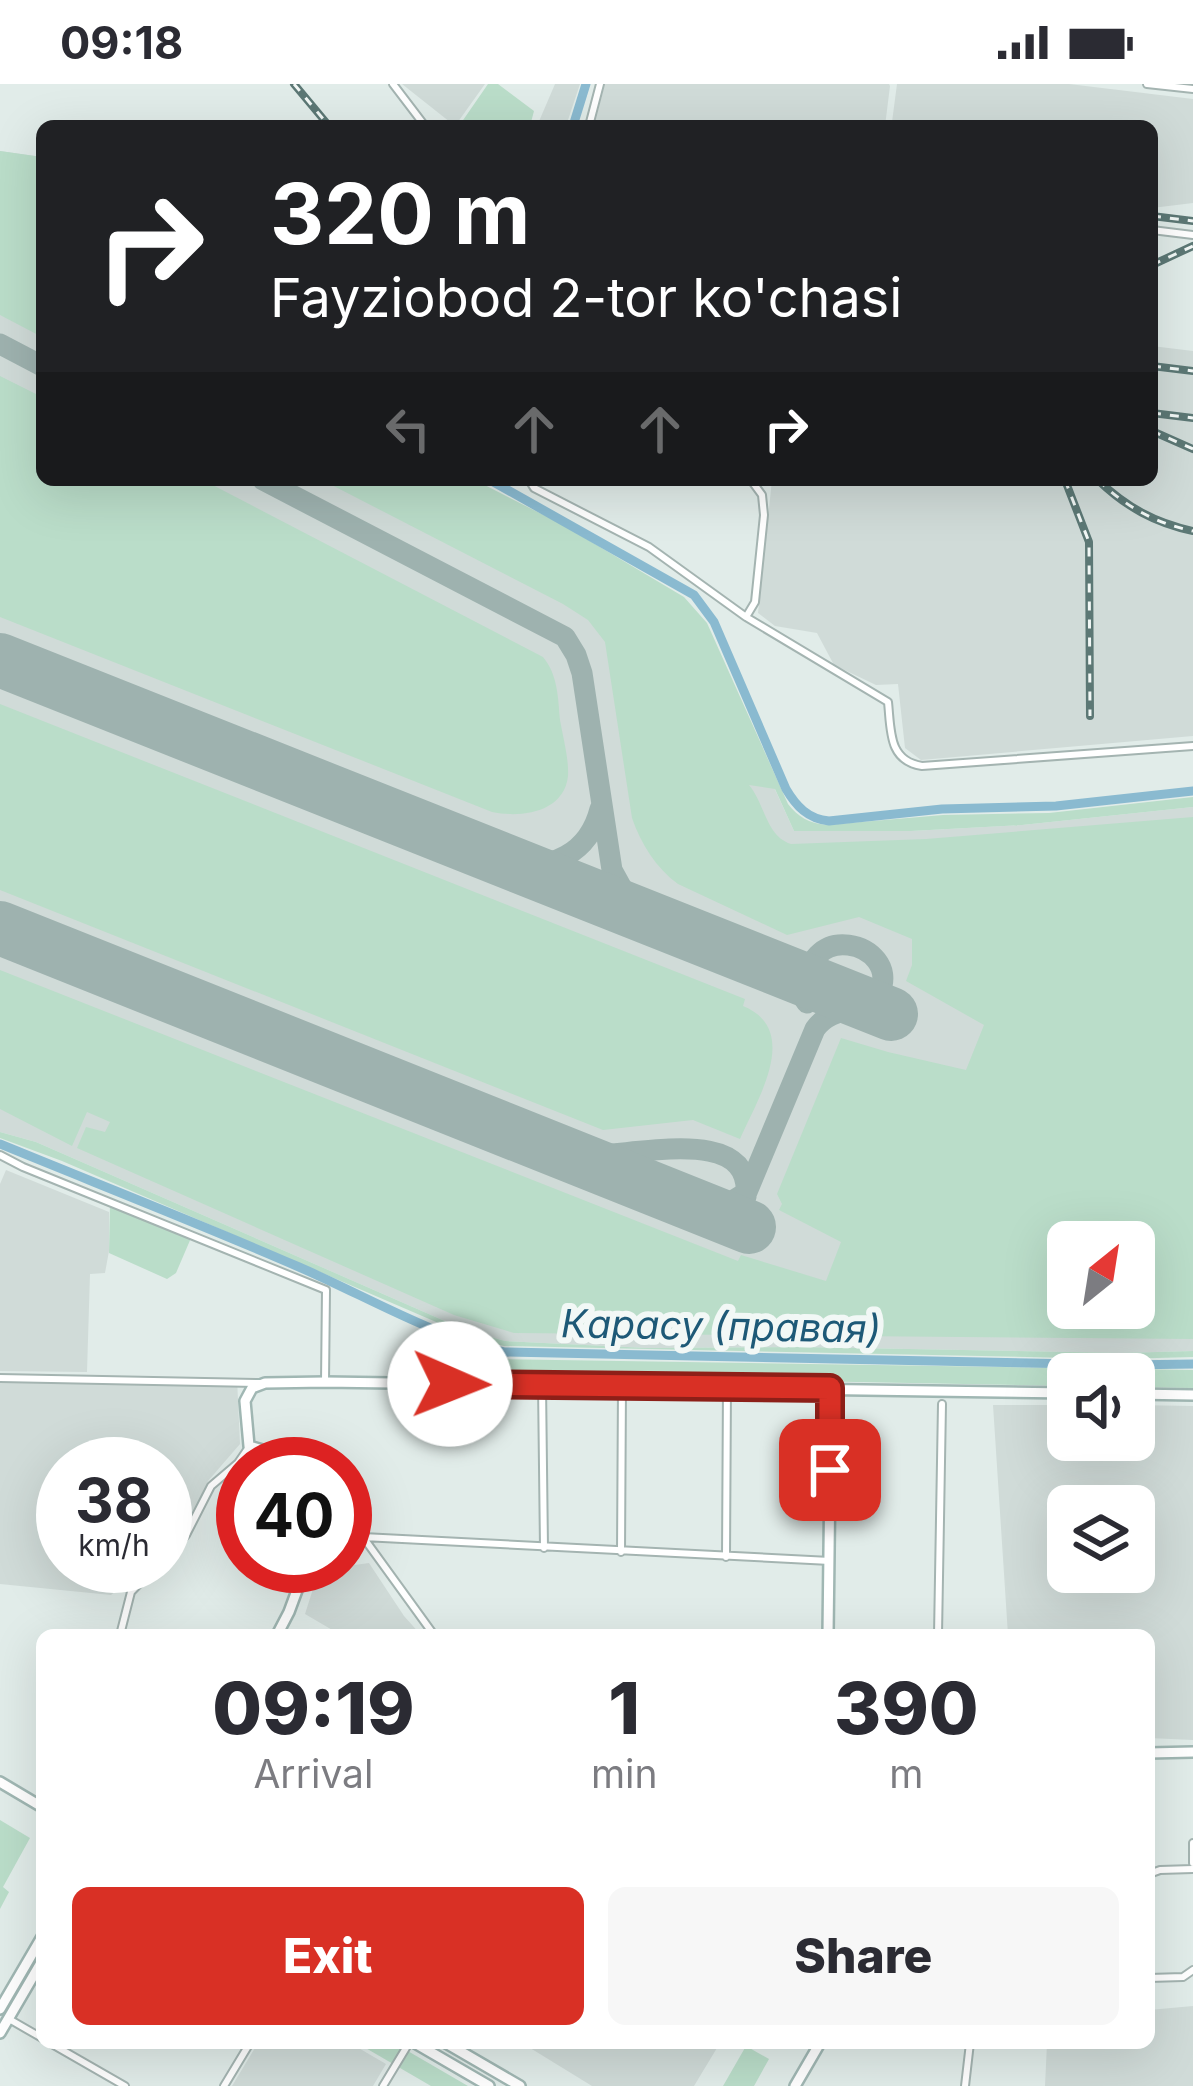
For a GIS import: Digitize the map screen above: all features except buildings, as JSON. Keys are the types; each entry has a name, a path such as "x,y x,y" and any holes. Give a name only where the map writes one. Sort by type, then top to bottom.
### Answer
{"street":[{"path":"393,84 420,120"},
{"path":"591,120 601,84"},
{"path":"1148,84 1193,89"},
{"path":"1158,231 1193,236"},
{"path":"533,486 649,547 746,617 888,702 894,748 911,764 1193,746"},
{"path":"746,617 755,602 764,515 762,495 755,486"},
{"path":"0,1155 326,1290 325,1382"},
{"path":"0,1378 1047,1393"},
{"path":"238,1383 244,1391 249,1437"},
{"path":"245,1401 252,1388 264,1384"},
{"path":"542,1385 544,1548"},
{"path":"621,1552 622,1387"},
{"path":"725,1557 727,1387"},
{"path":"828,1629 830,1388"},
{"path":"1155,1394 1193,1395"},
{"path":"938,1629 942,1404"},
{"path":"192,1523 216,1482"},
{"path":"372,1538 830,1561"},
{"path":"372,1549 430,1629"},
{"path":"121,1629 130,1593"},
{"path":"280,1629 296,1593"},
{"path":"1155,1753 1193,1752"},
{"path":"0,1782 36,1803"},
{"path":"1155,1872 1193,1866 1193,1843"},
{"path":"0,2008 36,1947"},
{"path":"1155,1978 1183,1978 1193,1970"},
{"path":"0,2033 36,1971"},
{"path":"8,2019 36,2035"},
{"path":"60,2049 125,2086"},
{"path":"224,2086 246,2049"},
{"path":"383,2086 408,2049"},
{"path":"423,2049 490,2086"},
{"path":"456,2049 520,2086"},
{"path":"795,2086 818,2049"},
{"path":"965,2086 969,2049"}],"shaded area":[{"path":"402,84 485,84 459,120 447,120"},
{"path":"555,84 580,84 568,120 540,120"},
{"path":"605,84 890,86 886,120 596,120"},
{"path":"897,84 1069,84 1193,99 1193,203 1158,207 1158,120 892,120"},
{"path":"0,151 36,156 36,486 463,486 708,643 794,831 1022,825 1193,807 1193,1351 647,1348 505,1341 463,1329 36,1142 0,1132"},
{"path":"1158,347 1193,351 1193,736 921,760 905,748 898,684 876,685 834,665 817,633 775,626 758,613 771,486 1158,486"},
{"path":"6,1170 109,1212 105,1273 90,1274 87,1372 0,1371 0,1184"},
{"path":"0,1375 237,1378 240,1437 216,1437 216,1472 192,1520 192,1437 36,1437 36,1588 0,1584"},
{"path":"993,1405 1047,1405 1047,1461 1155,1461 1155,1405 1193,1406 1193,1740 1155,1738 1155,1629 1008,1629"},
{"path":"372,1568 416,1629 331,1629 305,1614 312,1593 372,1593"},
{"path":"1193,2006 1193,2086 1045,2086 1047,2049 1155,2049 1155,2009"},
{"path":"254,2049 360,2049 386,2064 373,2086 232,2086"},
{"path":"532,2049 716,2049 694,2086 592,2086"}],"green space":[{"path":"488,84 498,84 534,111 532,120 463,120"},
{"path":"0,151 36,156 36,334 0,315"},
{"path":"0,376 36,394 36,486 215,486 543,657 556,687 568,762 565,788 539,810 492,812 0,617"},
{"path":"334,486 487,486 684,597 707,623 788,804 809,821 826,825 943,815 1049,813 1193,797 1193,807 1022,825 794,831 775,789 749,785 771,827 791,844 926,839 1193,817 1193,1339 514,1333 454,1315 77,1148 86,1127 105,1132 110,1122 87,1112 72,1146 0,1109 0,970 738,1261 741,1255 826,1281 841,1242 779,1210 782,1204 777,1194 841,1038 966,1070 984,1025 906,981 912,965 912,939 859,917 787,935 678,884 663,871 632,818 605,642 588,620 563,604"},
{"path":"0,704 745,999 743,1006 761,1017 770,1031 772,1048 764,1086 740,1139 693,1120 603,1130 0,890"},
{"path":"0,1132 36,1142 463,1329 505,1341 647,1348 1120,1353 1047,1353 1047,1357 504,1346 478,1340 0,1138"},
{"path":"110,1204 191,1238 176,1273 167,1279 109,1253"},
{"path":"1193,1351 1193,1357 1155,1358 1155,1353 1120,1353"},
{"path":"489,1359 1047,1368 1047,1386 487,1375"},
{"path":"1155,1369 1193,1370 1193,1388 1155,1387"},
{"path":"0,1820 30,1838 3,1887 9,1892 0,1909"},
{"path":"367,2049 404,2049 468,2086 431,2086"},
{"path":"744,2049 769,2059 754,2086 723,2086"}],"waterway":[{"name":"Карасу (правая)","path":"575,120 586,84"},
{"name":"Карасу (правая)","path":"501,486 694,595 714,622 786,789 815,818 829,821 942,809 1056,806 1193,791"},
{"name":"Карасу (правая)","path":"0,1144 262,1251 425,1326 504,1352 1193,1364"}],"taxiway":[{"path":"0,344 36,363"},
{"path":"275,486 565,637 582,673 612,870 628,899 663,924"},
{"path":"509,862 539,864 566,856 587,837 600,809"},
{"path":"700,1207 726,1205 747,1192 815,1029 831,1015 875,998 883,974 864,950 832,946 818,955 808,972 806,999"},
{"path":"765,964 792,981 807,1003"},
{"path":"567,1154 704,1150 727,1157 742,1172 746,1197"},
{"path":"673,1197 708,1222"}],"runway":[{"path":"0,660 891,1014"},
{"path":"0,928 749,1227"}],"railway":[{"path":"294,84 324,120"},
{"path":"1158,217 1193,221"},
{"path":"1158,262 1193,246"},
{"path":"1158,367 1193,371"},
{"path":"1158,414 1193,418"},
{"path":"1158,434 1193,449"},
{"path":"1067,486 1089,542 1090,716"},
{"path":"1105,486 1142,513 1193,531"}],"route":[{"path":"450,1384 830,1388 830,1470"}]}
